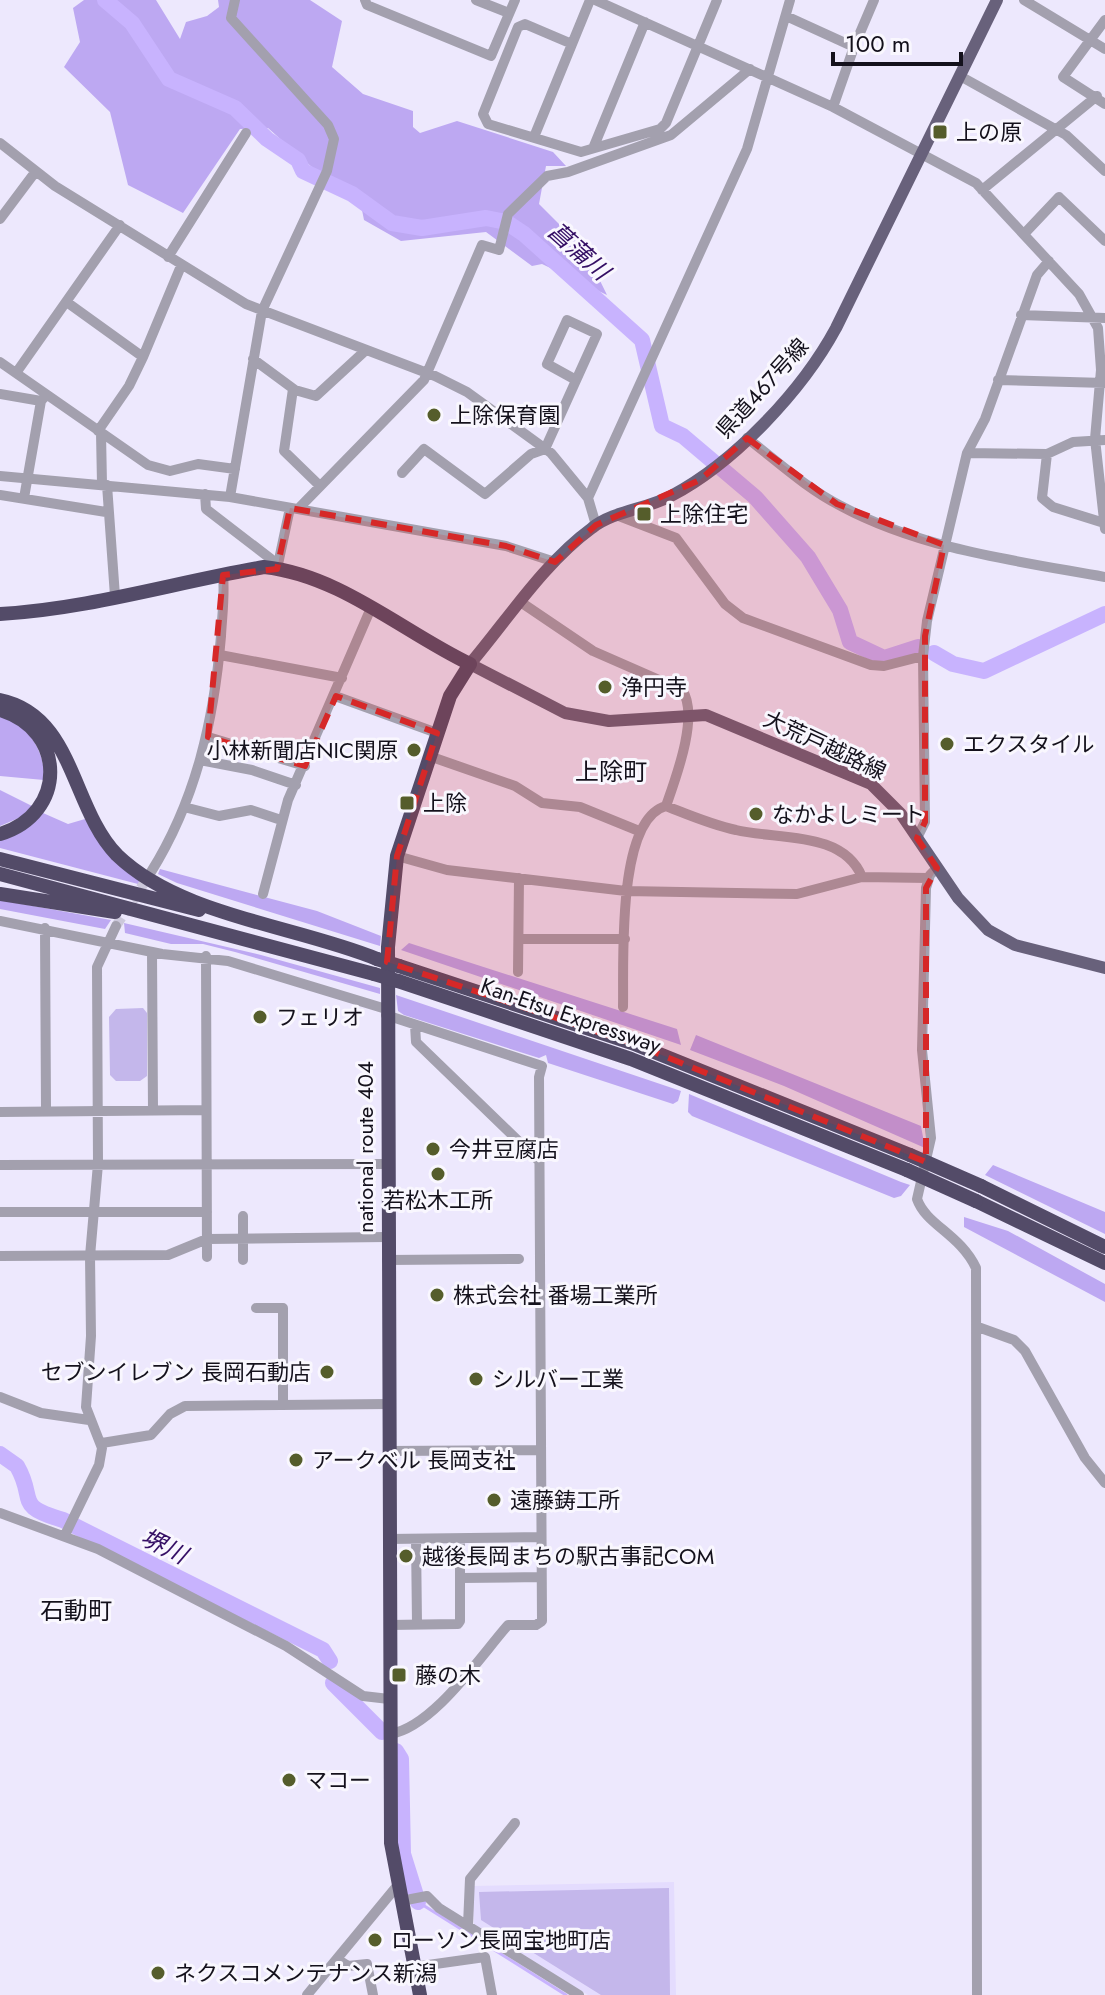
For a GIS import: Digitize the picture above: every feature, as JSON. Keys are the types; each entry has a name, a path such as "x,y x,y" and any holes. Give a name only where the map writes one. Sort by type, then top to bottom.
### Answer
{"highway":[{"path":"0,614 41,612 223,575 277,569 305,576 371,608 470,664"},
{"name":"national route 404","path":"420,1995 407,1895 391,1843 386,1012 390,899 397,856 429,756 450,696 470,664"},
{"path":"0,700 30,712 46,726 58,743 97,829 116,853 138,872 191,898 375,967"},
{"path":"0,710 20,718 34,730 46,747 51,767 49,787 35,813 20,826 0,834"},
{"name":"Kan-Etsu Expressway","path":"0,859 398,974 909,1162 1105,1247"},
{"name":"Kan-Etsu Expressway","path":"0,874 315,957 375,967"},
{"path":"0,894 150,919 315,957"},
{"name":"Kan-Etsu Expressway","path":"978,1194 1105,1264"}],"main road":[{"name":"県道467号線","path":"470,664 555,562 596,525 667,499 711,472 747,438 821,355 997,0"},
{"name":"大荒戸越路線","path":"470,664 541,703 583,718 609,721 688,714 723,720 871,784 887,797 917,838 933,873 998,936 1037,952 1105,968"}],"street":[{"path":"230,497 262,311 327,171 333,133 231,18 235,0"},
{"path":"365,0 367,5 491,56 515,0"},
{"path":"476,0 509,13"},
{"path":"534,137 593,0 609,3 771,77 922,152 982,190 1100,318 1103,383 1100,440 1105,526 1053,507 1042,498 1047,454"},
{"path":"572,44 525,24 518,27 483,114 488,124 574,151 660,129 666,123 717,0"},
{"path":"588,498 747,149 771,77 790,0"},
{"path":"833,107 874,0"},
{"path":"1024,0 1105,49"},
{"path":"786,16 854,47"},
{"path":"982,190 1053,131 1101,100 1063,77 1105,20"},
{"path":"594,146 645,22"},
{"path":"277,569 294,509 426,375 482,245 499,250 508,214 547,176 568,172 671,135 750,69"},
{"path":"960,76 1053,131 1066,135 1105,171"},
{"path":"168,257 246,133"},
{"path":"0,143 36,171 181,266 262,311 467,392 545,449 588,498 596,525"},
{"path":"0,219 36,171"},
{"path":"1024,234 1059,197 1105,241"},
{"path":"16,373 120,225"},
{"path":"917,838 925,822 923,656 927,621 944,545 967,453 985,419 1037,275 1049,261"},
{"path":"115,596 99,432 143,357 181,266"},
{"path":"68,303 143,357"},
{"path":"1021,315 1100,318"},
{"path":"402,473 424,449 485,494 531,454 545,449 597,334 567,320 547,364 576,380"},
{"path":"253,359 261,361 293,389 316,396 366,350"},
{"path":"0,362 43,398 158,469 170,471 198,464 235,469"},
{"path":"998,380 1103,383"},
{"path":"293,389 284,451 320,486"},
{"path":"0,394 43,398"},
{"path":"24,498 43,398"},
{"path":"747,438 837,504 866,519 944,545 1105,577"},
{"path":"967,453 1047,454 1065,445 1100,440"},
{"path":"0,476 230,497 506,546 555,562"},
{"path":"205,494 206,509 271,559 277,569"},
{"path":"0,495 106,512"},
{"path":"619,516 676,538 725,604 743,618 871,665 884,666 923,656"},
{"path":"151,872 184,807 208,737 220,655 223,575"},
{"path":"522,603 593,651 682,690 688,703 688,714 679,775 666,806"},
{"path":"263,894 281,820 371,608"},
{"path":"220,655 342,678"},
{"path":"335,696 437,733"},
{"path":"208,737 305,766"},
{"path":"429,756 515,786 542,803 580,807 639,831"},
{"path":"200,760 252,770 296,785"},
{"path":"623,1007 626,891 639,831 656,810 666,806 727,828 776,833 843,853 858,864 862,877"},
{"path":"184,807 219,816 251,810 281,820"},
{"path":"397,856 447,870 626,891 797,894 862,877 933,873 922,1050 931,1138 917,1199 926,1214 952,1234 970,1255 976,1268 977,1995"},
{"path":"518,972 519,878"},
{"path":"0,921 152,952 206,956 386,1012 415,1025 542,1066 539,1077 538,1160 542,1621 536,1625 508,1625 429,1712 412,1727 390,1734"},
{"path":"69,1528 99,1465 102,1443 89,1420 86,1407 91,1336 90,1256 98,1164 97,967 116,926"},
{"path":"45,928 46,1110"},
{"path":"519,939 625,939"},
{"path":"152,952 153,1110"},
{"path":"206,956 207,1257"},
{"path":"415,1025 416,1042 538,1160"},
{"path":"0,1112 206,1110"},
{"path":"0,1165 387,1164"},
{"path":"0,1212 207,1212"},
{"path":"243,1216 243,1260"},
{"path":"0,1256 168,1255 207,1239 387,1237"},
{"path":"387,1260 519,1259"},
{"path":"256,1308 283,1308 283,1405"},
{"path":"978,1327 1014,1340 1025,1351 1085,1458 1105,1483"},
{"path":"0,1397 41,1413 89,1420"},
{"path":"102,1443 151,1435 170,1414 185,1406 388,1404"},
{"path":"389,1451 540,1450"},
{"path":"0,1513 69,1528 272,1638 363,1696 389,1699"},
{"path":"388,1539 541,1537"},
{"path":"416,1539 417,1624"},
{"path":"389,1625 458,1624 460,1539"},
{"path":"461,1578 541,1577"},
{"path":"468,1925 470,1879 515,1823"},
{"path":"307,1995 337,1959 407,1895 427,1896 439,1908 579,1995"},
{"path":"414,1967 485,1957 492,1995"},
{"path":"337,1959 348,1966 367,1964 373,1995"}],"highlighted area":[{"path":"747,438 837,504 944,545 925,636 925,822 917,838 937,868 926,888 926,1162 632,1043 387,962 397,856 437,733 336,696 305,766 208,737 223,575 277,569 290,508 506,546 555,562 596,525 700,480"}],"shaded area":[{"path":"84,0 156,0 180,39 186,22 207,16 219,7 218,0 310,0 342,21 332,67 363,94 413,111 413,127 420,133 457,121 553,152 566,166 546,166 539,204 585,250 607,295 542,264 532,266 486,232 401,241 364,220 358,190 314,169 268,128 240,129 183,213 128,185 110,112 64,67 80,42 73,8"},
{"path":"0,715 27,732 33,740 42,759 44,780 0,776"},
{"path":"0,790 32,806 21,817 0,826"},
{"path":"43,813 68,824 85,819 96,837 141,878 138,884 0,848 0,839 20,833"},
{"path":"160,869 317,911 381,936 380,946 177,883 158,874"},
{"path":"0,900 111,920 105,929 0,909"},
{"path":"124,923 261,955 380,988 380,994 203,944 171,944 125,933"},
{"path":"409,943 677,1029 681,1045 401,950"},
{"path":"396,995 681,1091 678,1101 673,1104 548,1063 546,1055 539,1058 404,1015 398,1011"},
{"path":"143,1008 147,1013 147,1076 140,1081 116,1081 110,1075 109,1017 116,1009"},
{"path":"696,1035 921,1126 925,1148 784,1086 690,1050"},
{"path":"689,1094 910,1185 901,1196 894,1198 692,1116 688,1112"},
{"path":"993,1165 1105,1212 1105,1234 985,1175"},
{"path":"964,1217 1008,1231 1105,1284 1105,1302 964,1227"},
{"path":"674,1882 676,1995 588,1995 474,1924 472,1886"},
{"path":"669,1888 670,1995 601,1995 481,1920 479,1892"}],"waterway":[{"name":"菖蒲川","path":"105,0 132,23 169,79 235,108 267,139 298,160 303,171 352,194 392,223 422,228 486,218 506,222 524,234 642,340 662,426 683,436 755,497 808,557 840,610 850,642 884,658 918,647"},
{"name":"菖蒲川","path":"934,653 953,664 984,671 1105,614"},
{"name":"堺川","path":"0,1454 17,1466 29,1500 38,1510 323,1650 330,1661"},
{"name":"堺川","path":"333,1683 382,1732"},
{"name":"堺川","path":"396,1751 401,1759 403,1854 418,1902"},
{"path":"418,1902 566,1995"}],"tunnel":[{"path":"116,926 150,874"}],"place":[{"name":"上の原","path":"940,132"},
{"name":"上除保育園","path":"434,415"},
{"name":"上除住宅","path":"644,514"},
{"name":"浄円寺","path":"605,687"},
{"name":"エクスタイル","path":"947,744"},
{"name":"小林新聞店NIC関原","path":"414,750"},
{"name":"上除","path":"407,803"},
{"name":"なかよしミート","path":"756,814"},
{"name":"フェリオ","path":"260,1017"},
{"name":"今井豆腐店","path":"433,1149"},
{"name":"若松木工所","path":"438,1174"},
{"name":"株式会社 番場工業所","path":"437,1295"},
{"name":"セブンイレブン 長岡石動店","path":"327,1372"},
{"name":"シルバー工業","path":"476,1379"},
{"name":"アークベル 長岡支社","path":"296,1460"},
{"name":"遠藤鋳工所","path":"494,1500"},
{"name":"越後長岡まちの駅古事記COM","path":"406,1556"},
{"name":"藤の木","path":"399,1675"},
{"name":"マコー","path":"289,1780"},
{"name":"ローソン長岡宝地町店","path":"375,1940"},
{"name":"ネクスコメンテナンス新潟","path":"158,1973"}],"district":[{"name":"上除町","path":"611,771"},
{"name":"石動町","path":"76,1610"}]}
